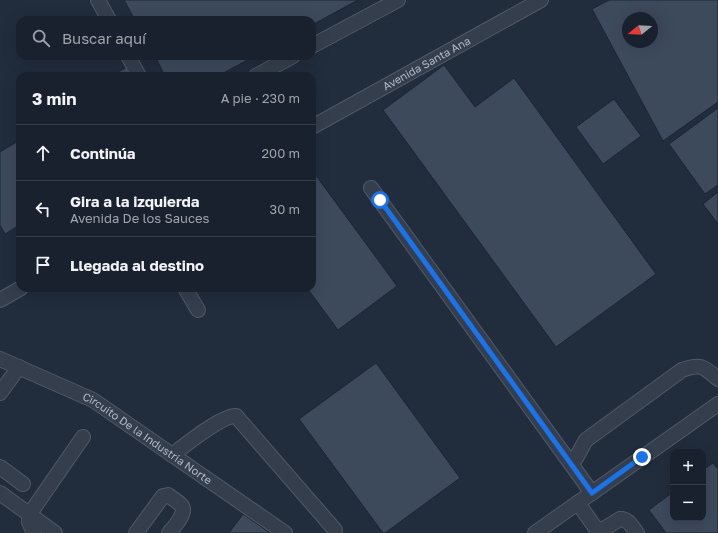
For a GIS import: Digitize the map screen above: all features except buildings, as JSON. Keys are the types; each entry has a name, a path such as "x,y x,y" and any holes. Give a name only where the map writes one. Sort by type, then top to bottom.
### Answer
{"street":[{"path":"98,0 107,16"},
{"path":"316,44 398,0"},
{"name":"Avenida Santa Ana","path":"316,125 541,0"},
{"path":"130,60 137,72"},
{"path":"263,72 286,60"},
{"path":"371,188 592,493"},
{"path":"0,300 16,291"},
{"path":"187,292 198,310"},
{"name":"Circuito De la Industria Norte","path":"0,359 93,400 285,533"},
{"path":"572,466 586,440 682,370 692,366 703,367 718,380"},
{"path":"0,393 19,367"},
{"path":"535,533 718,404"},
{"path":"172,455 210,427 228,417 236,416 335,530"},
{"path":"34,533 29,522 29,515 83,437"},
{"path":"0,467 23,484"},
{"path":"0,493 54,533"},
{"path":"136,533 162,496 168,495 182,506 183,509 183,513 169,533"},
{"path":"578,503 598,533 623,518 627,520 637,533"}],"route":[{"path":"380,200 592,493 642,457"}]}
